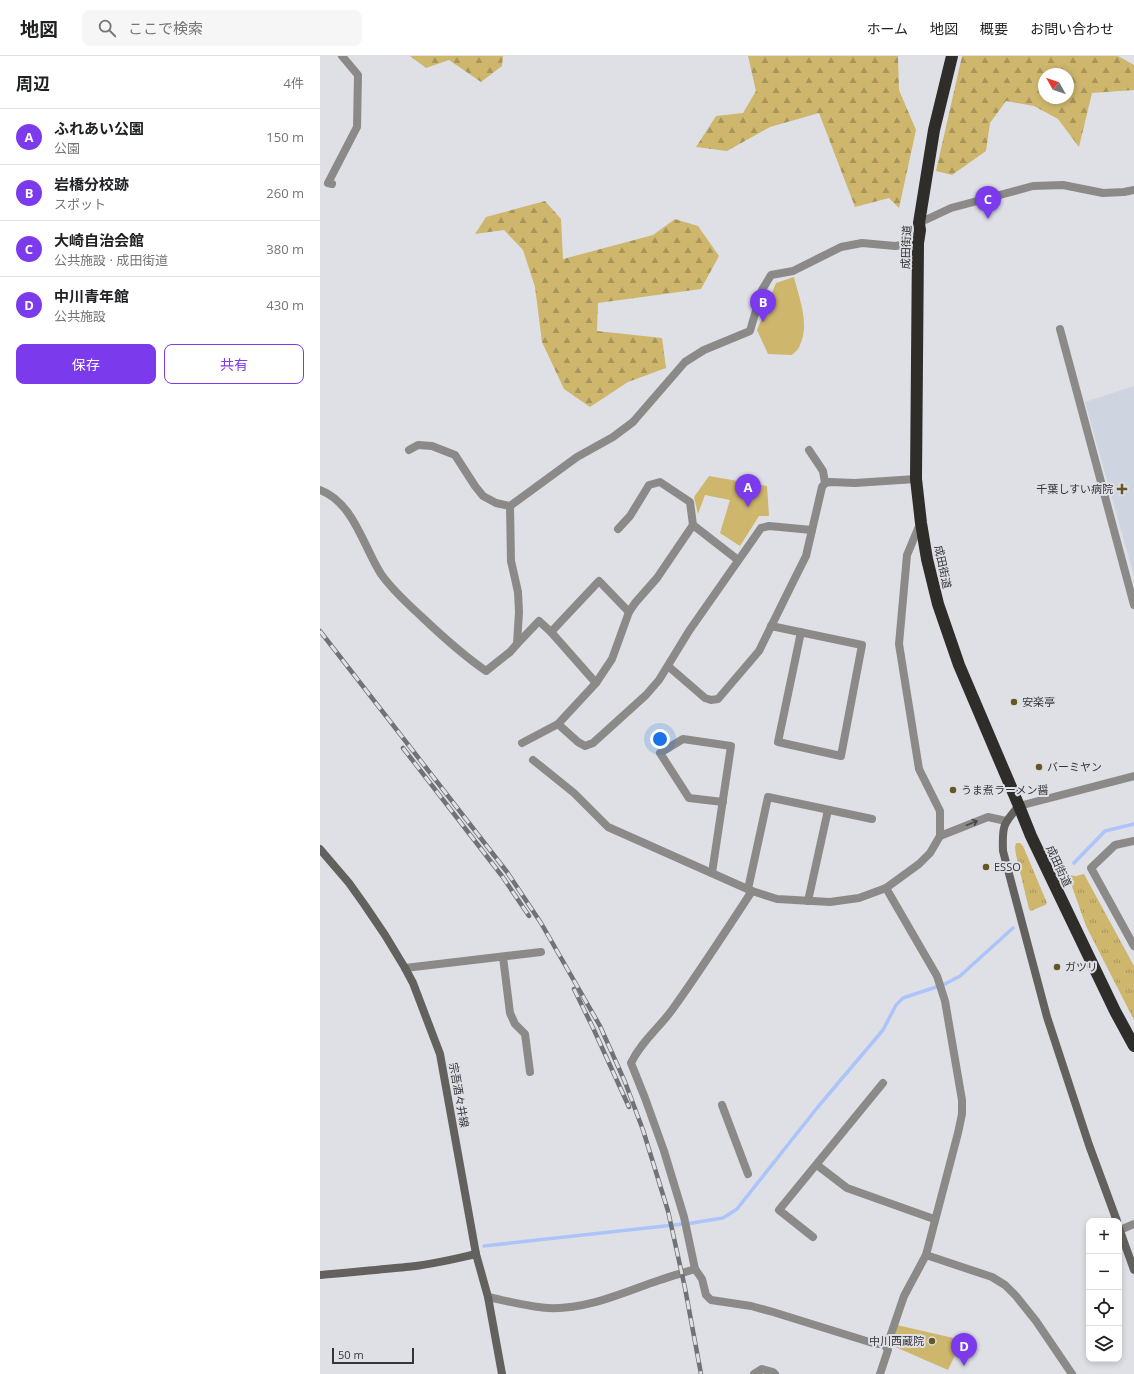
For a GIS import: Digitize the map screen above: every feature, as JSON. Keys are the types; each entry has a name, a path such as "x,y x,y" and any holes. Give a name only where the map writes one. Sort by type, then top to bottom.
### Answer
{"highway":[{"name":"成田街道","path":"952,56 934,130 919,223 920,230 918,243 916,479 927,559 938,604 959,665 1031,836 1079,938 1134,1046"}],"street":[{"path":"332,184 328,183 357,127 358,75 342,56"},
{"path":"919,223 951,208 1033,186 1063,185 1103,193 1134,190"},
{"path":"409,450 418,445 432,446 455,455 483,496 496,503 510,506 577,457 613,437 633,422 685,362 704,350 750,331 762,290 771,275 793,271 841,247 862,243 895,246 918,243"},
{"path":"1060,329 1134,605"},
{"path":"668,666 705,698 711,700 718,699 759,651 806,556 822,487 825,483 823,471 809,450"},
{"path":"825,483 855,483 916,479"},
{"path":"522,744 558,724 596,683 612,659 629,612 657,578 693,525 690,502 660,482 649,485 630,516 618,529"},
{"path":"320,490 336,499 350,517 381,574 402,599 456,649 486,671 510,652 538,621 551,632 596,683"},
{"path":"510,506 511,561 518,592 520,612 517,644"},
{"path":"533,760 574,793 608,827 750,890 777,899 830,902 859,898 886,888 919,864 930,853 940,836 940,811 919,769 899,644 907,555 921,523"},
{"path":"693,525 738,560"},
{"path":"558,724 578,742 585,746 592,743 646,696 659,680 689,631 761,528 769,526 812,530"},
{"path":"551,632 598,581 629,612"},
{"path":"772,626 801,632 862,645 841,756 778,742 801,632"},
{"path":"712,873 723,802 731,746 683,739 660,753 689,798 723,802"},
{"path":"1116,1218 1089,1145 1047,1017 1003,851 1002,834 1006,821 1019,806 1134,776"},
{"path":"872,819 768,797 750,890 702,969 665,1019 637,1050 631,1063 646,1098 664,1151 684,1217 695,1270 702,1279 706,1295 711,1300 758,1308 865,1342 876,1344 884,1344 890,1337 904,1296 926,1255 934,1218 962,1114 962,1100 954,1046 943,991 937,976 886,888"},
{"path":"808,901 828,810"},
{"path":"940,836 988,817 1006,821"},
{"path":"1134,841 1115,845 1091,868 1134,946"},
{"name":"宗吾酒々井線","path":"320,849 364,904 405,968 413,983 440,1054 476,1254 488,1297 502,1374"},
{"path":"405,968 541,952"},
{"path":"503,957 510,1013 515,1024 525,1034 530,1072"},
{"path":"813,1237 779,1210 883,1083"},
{"path":"722,1105 748,1174"},
{"path":"817,1165 847,1188 934,1218"},
{"path":"1122,1228 1134,1224"},
{"path":"1122,1237 1134,1270"},
{"path":"320,1275 407,1267 476,1254"},
{"path":"926,1255 992,1277 1005,1285 1036,1321 1072,1374"},
{"path":"488,1297 547,1308 563,1308 584,1305 620,1295 660,1280 695,1270"},
{"path":"880,1374 888,1350 884,1344"},
{"path":"754,1374 762,1370 774,1372 775,1374"}],"shaded area":[{"name":"千葉しすい病院","path":"1134,386 1134,576 1085,402"}],"green space":[{"path":"410,56 503,56 502,66 481,82 449,60 426,68"},
{"path":"748,56 898,56 899,90 916,130 899,208 889,198 855,207 819,113 770,127 727,151 696,147 716,116 743,113 756,91"},
{"path":"962,56 1118,56 1134,65 1134,90 1092,93 1079,147 1058,119 1034,106 1006,101 990,123 986,151 952,175 936,171"},
{"path":"545,201 561,219 563,259 653,235 675,219 698,226 719,256 701,289 598,303 597,331 662,338 666,368 628,382 590,407 564,389 542,342 535,287 523,250 504,230 475,234 486,217"},
{"path":"794,277 803,311 803,337 799,348 792,355 768,354 757,330 776,283"},
{"path":"709,476 767,486 769,516 759,516 740,546 720,533 730,500 705,495 698,514 694,497"},
{"path":"1016,843 1020,843 1023,846 1047,903 1031,911 1029,909 1016,855"},
{"path":"1084,874 1134,966 1134,1020 1086,926 1068,875 1076,876"},
{"path":"897,1325 962,1340 948,1370 893,1346"}],"waterway":[{"path":"1074,863 1105,831 1134,824"},
{"path":"484,1246 692,1223 723,1218 737,1209 817,1108 883,1030 896,1005 903,998 945,984 960,976 1013,928"}],"railway":[{"path":"320,631 507,872 541,923 600,1026 625,1082 643,1130 668,1211 685,1288 701,1374"},
{"path":"403,748 502,876 529,916"},
{"path":"574,989 629,1107"}],"place":[{"name":"大崎自治会館","path":"988,219"},
{"name":"岩橋分校跡","path":"763,322"},
{"name":"千葉しすい病院","path":"1122,489"},
{"name":"ふれあい公園","path":"748,507"},
{"name":"安楽亭","path":"1014,702"},
{"name":"バーミヤン","path":"1039,767"},
{"name":"うま煮ラーメン醤","path":"953,790"},
{"name":"ESSO","path":"986,867"},
{"name":"ガツリ","path":"1057,967"},
{"name":"中川西蔵院","path":"932,1341"},
{"name":"中川青年館","path":"964,1366"}]}
